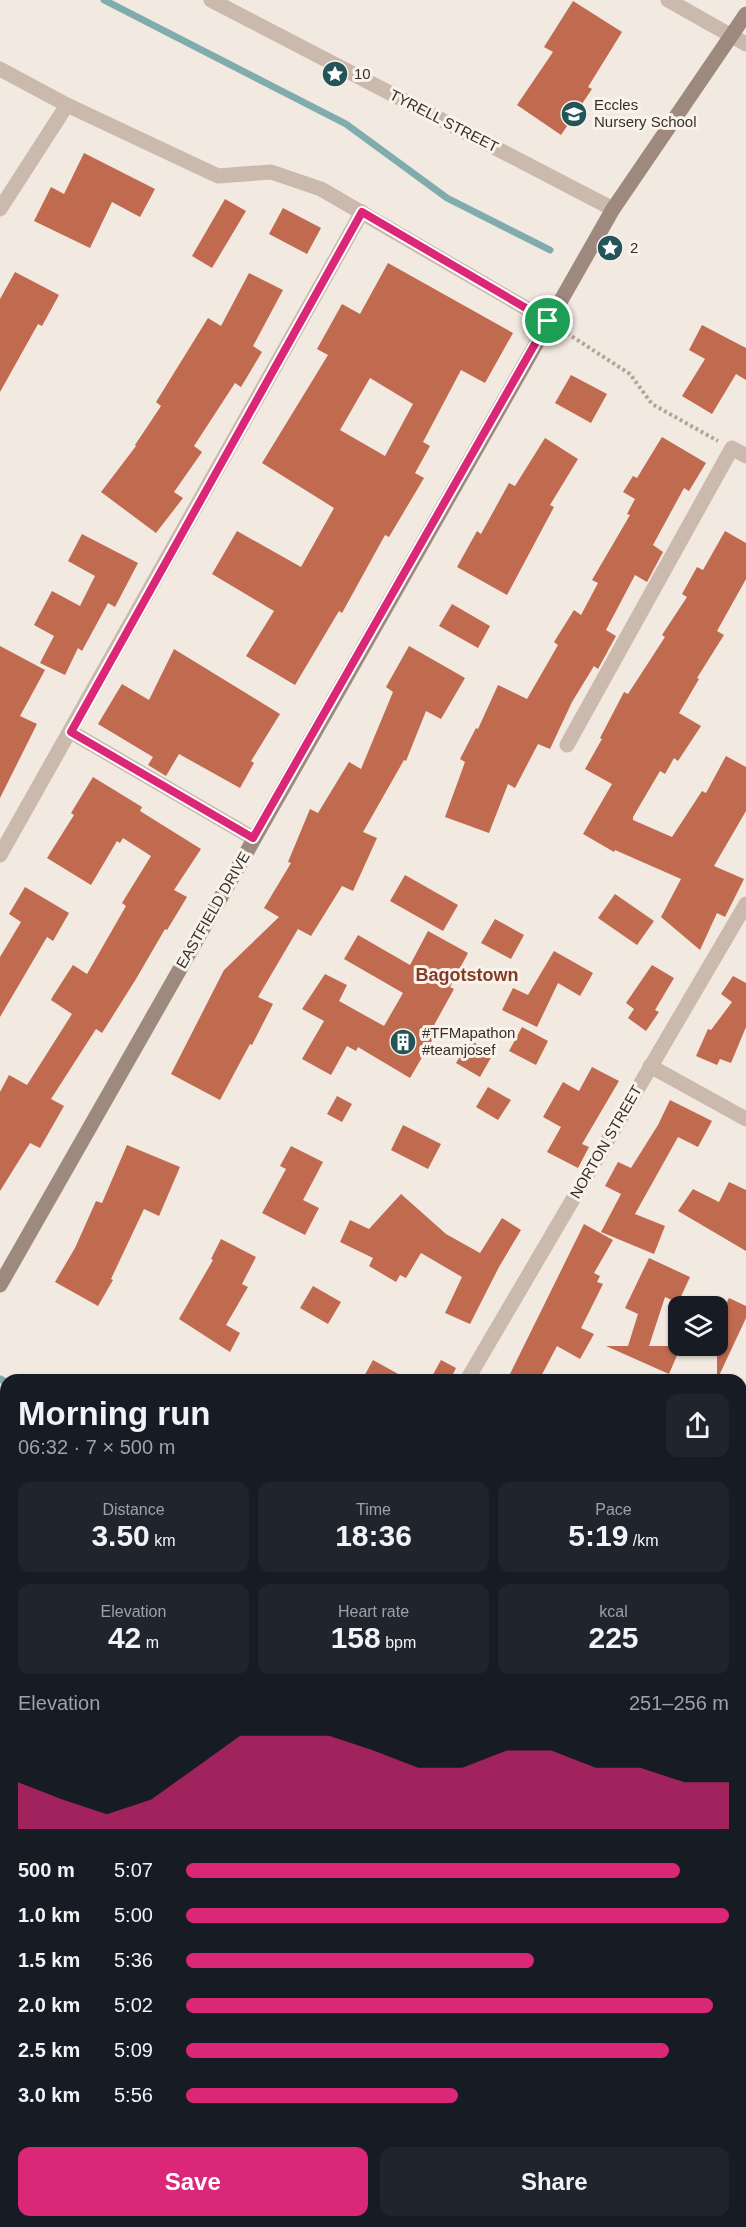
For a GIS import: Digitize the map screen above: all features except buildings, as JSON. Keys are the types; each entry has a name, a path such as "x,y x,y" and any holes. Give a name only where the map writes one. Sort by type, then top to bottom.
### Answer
{"street":[{"name":"TYRELL STREET","path":"211,0 613,209"},
{"path":"668,0 746,44"},
{"name":"EASTFIELD DRIVE","path":"0,1285 613,209 746,14"},
{"path":"0,69 67,105 218,176 271,172 321,189 548,321"},
{"path":"0,209 67,105"},
{"path":"0,855 362,212"},
{"path":"567,745 732,448 746,456"},
{"path":"71,732 253,838"},
{"name":"NORTON STREET","path":"470,1374 746,904"},
{"path":"650,1066 746,1119"}],"path":[{"path":"548,321 630,374 652,404 732,448"}],"waterway":[{"path":"104,0 346,124 447,198 550,250"}],"place":[{"name":"10","path":"335,74"},
{"name":"Eccles Nursery School","path":"574,114"},
{"name":"2","path":"610,248"},
{"name":"#TFMapathon #teamjosef","path":"403,1042"}],"district":[{"name":"Bagotstown","path":"467,975"}],"route":[{"path":"362,212 548,321 253,838 71,732 362,212"}]}
